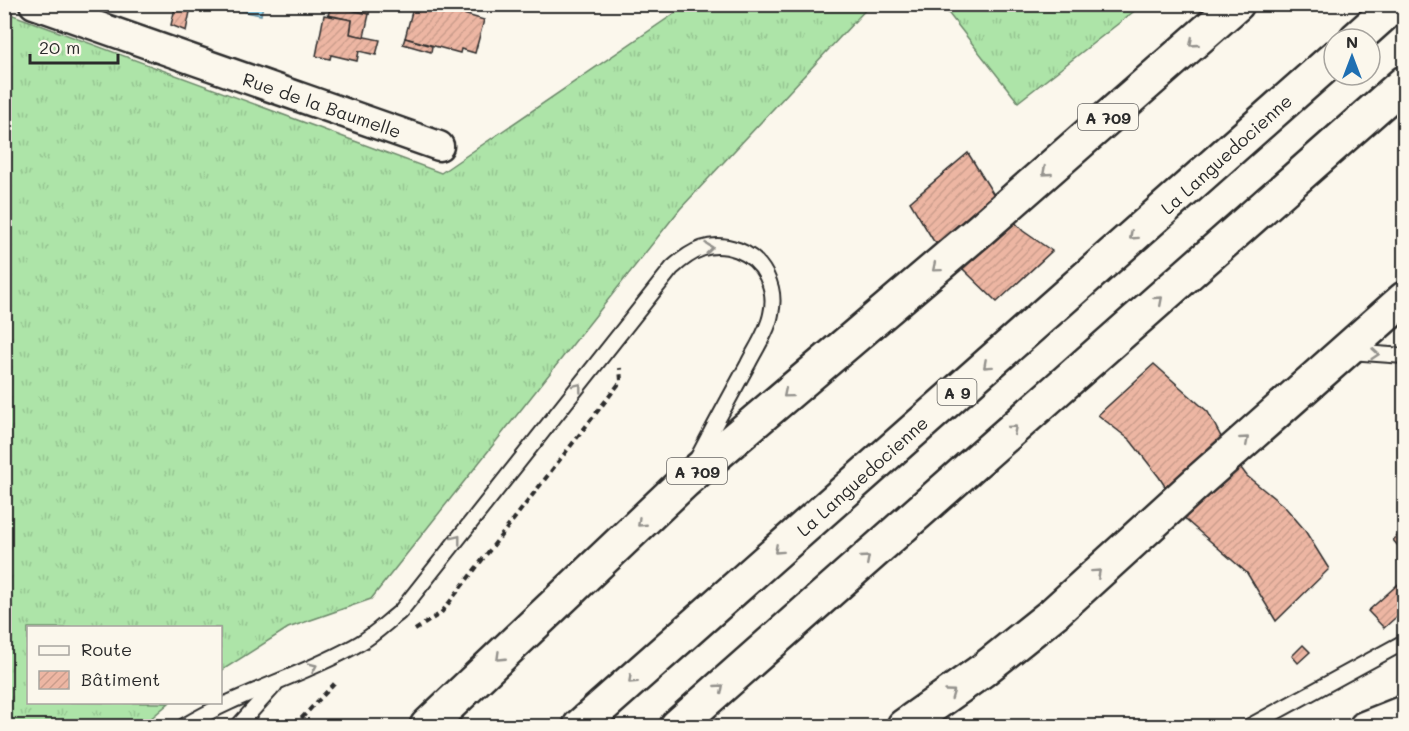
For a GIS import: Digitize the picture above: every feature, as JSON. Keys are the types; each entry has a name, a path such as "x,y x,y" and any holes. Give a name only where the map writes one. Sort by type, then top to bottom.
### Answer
{"highway":[{"name":"A 709","path":"427,726 684,482 980,230 1237,4"},
{"path":"1369,27 1395,4"},
{"name":"La Languedocienne","path":"580,726 1322,69"},
{"path":"677,726 1404,83"},
{"path":"904,726 983,670 1054,613 1404,299"}],"street":[{"name":"Rue de la Baumelle","path":"34,4 439,146"},
{"path":"1364,726 1404,710"}],"lane":[{"path":"184,726 234,699 277,682 362,642 400,612 672,268 695,250 727,247 751,257 768,276 773,299 771,315 757,347 684,482"},
{"path":"1345,351 1404,357"},
{"path":"1250,726 1404,642"},
{"path":"238,726 277,682"}],"green space":[{"path":"687,5 870,5 680,209 371,599 288,628 222,670 222,626 27,626 27,704 168,704 142,726 5,726 5,12 441,173"},
{"path":"942,5 1142,5 1018,102"}],"water":[{"path":"228,4 263,5 261,15 227,8"}],"building":[{"path":"176,4 191,7 186,31 171,25"},
{"path":"331,4 371,4 369,14"},
{"path":"414,4 429,4 484,20 475,53 461,49 460,53 405,38"},
{"path":"331,6 369,14 364,37 350,34 352,20 328,15"},
{"path":"324,15 352,20 350,34 380,40 376,55 359,51 357,61 331,55 330,59 316,56"},
{"path":"405,38 432,46 431,52 403,44"},
{"path":"968,153 1002,208 1023,231 1052,251 997,302 933,240 910,202"},
{"path":"1154,364 1208,412 1229,452 1247,476 1285,507 1304,529 1329,569 1276,621 1247,573 1187,521 1159,477 1130,440 1098,415"},
{"path":"1404,530 1404,553 1393,540"},
{"path":"1404,579 1404,610 1384,628 1368,611"},
{"path":"1303,645 1310,652 1298,663 1292,656"}]}
